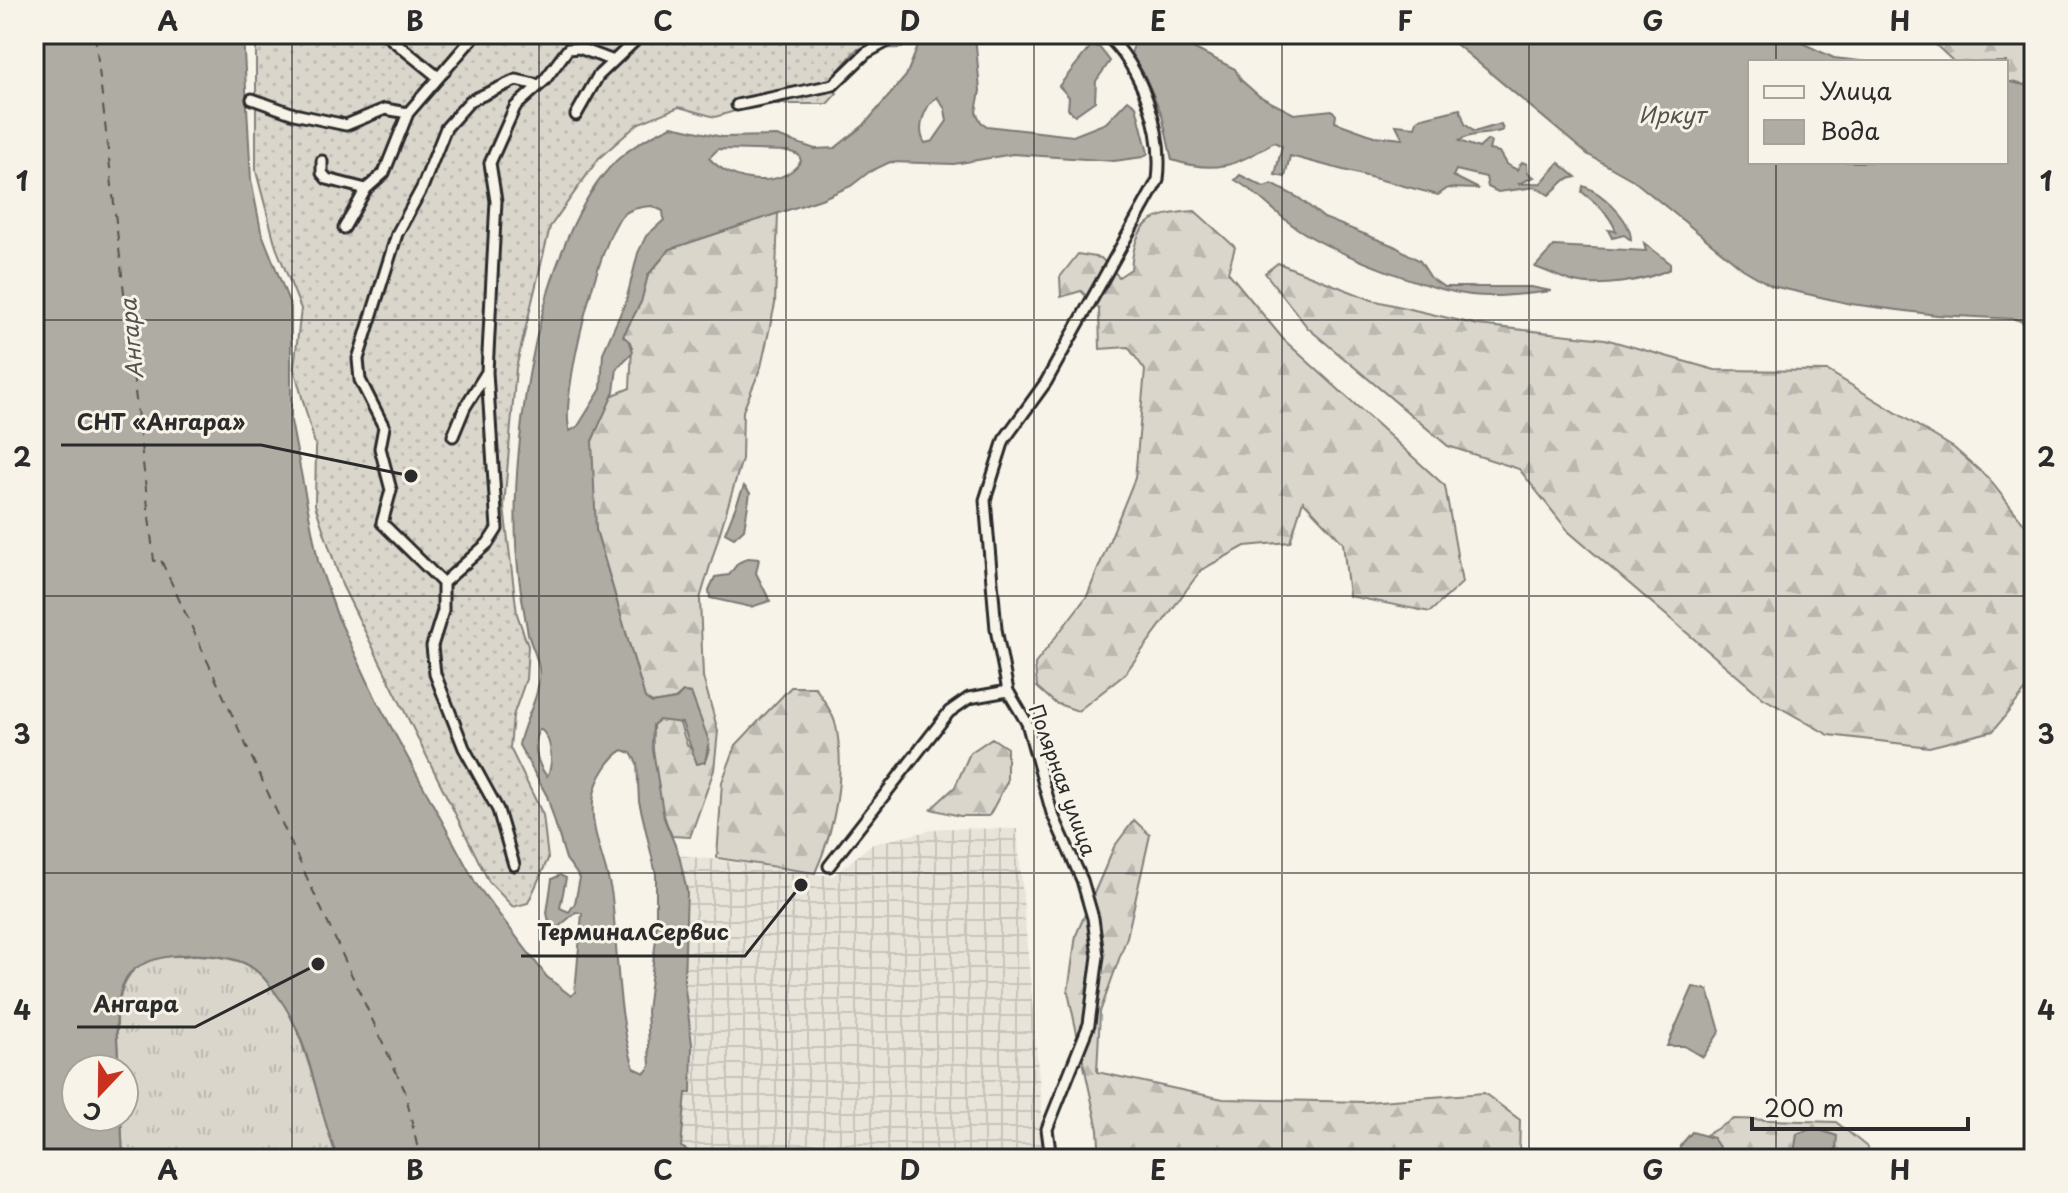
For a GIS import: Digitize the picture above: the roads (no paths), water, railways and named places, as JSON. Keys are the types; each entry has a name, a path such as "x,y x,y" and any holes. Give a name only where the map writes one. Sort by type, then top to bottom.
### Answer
{"street":[{"path":"385,34 438,77"},
{"path":"344,228 366,189 384,173 408,113 476,34"},
{"path":"576,115 611,60 642,34"},
{"path":"737,105 833,85 866,53 901,34"},
{"name":"Полярная улица","path":"1051,1159 1047,1129 1089,1024 1098,956 1093,918 1082,880 1052,813 1027,723 1008,691 996,629 985,523 991,476 1004,440 1046,382 1158,180 1160,141 1144,96 1122,50 1105,34"},
{"path":"443,583 488,543 497,529 487,372 496,201 490,163 515,107 539,85 568,49 579,48 611,60"},
{"path":"514,865 498,810 464,748 435,674 432,646 443,611 443,583 382,523 391,490 380,448 384,427 360,380 358,359 397,234 422,188 446,128 470,101 493,90 516,80 539,85"},
{"path":"252,99 294,114 346,125 385,109 408,113"},
{"path":"322,161 322,173 327,179 366,189"},
{"path":"453,436 465,407 487,372"},
{"path":"829,866 949,712 969,698 1008,691"}],"water":[{"name":"Ангара","path":"34,34 243,34 251,180 261,231 291,307 291,421 318,561 337,615 376,699 476,884 547,977 571,996 575,992 582,913 576,912 555,930 550,926 547,913 552,879 560,875 566,878 560,908 569,912 575,903 580,878 566,859 547,796 519,745 538,689 539,669 528,634 519,578 516,500 525,397 536,342 550,287 568,238 590,194 622,156 642,141 672,126 722,137 777,136 815,149 835,148 864,125 906,76 923,34 975,34 980,91 976,112 987,126 1073,136 1106,123 1128,100 1136,106 1148,153 1143,157 1114,161 1013,154 954,164 890,162 869,172 851,186 821,199 670,249 648,275 641,302 623,336 630,342 633,352 617,368 614,392 592,441 596,530 645,698 652,703 676,699 683,692 691,693 709,741 705,762 697,764 682,723 659,720 653,725 652,744 664,818 679,855 687,891 684,981 692,1044 691,1093 686,1093 681,1147 687,1150 687,1159 338,1159 300,1037 269,984 251,967 234,959 183,955 149,962 135,968 126,978 116,1023 118,1053 60,1053 60,1133 122,1133 123,1159 34,1159","holes":["937,97 945,109 947,121 933,141 925,143 921,125 925,112","718,149 788,151 799,155 801,161 781,177 755,180 729,173 718,166 709,158","652,206 663,211 664,220 646,236 638,253 626,301 603,353 601,389 578,426 570,431 568,415 575,356 603,253 623,215 633,209","540,729 544,733 551,751 547,776 538,760 537,734","623,750 631,753 637,763 639,801 656,874 656,939 647,1011 650,1066 645,1073 634,1068 628,1047 621,1005 612,897 593,820 595,789 604,770"]},
{"path":"1137,34 1177,34 1175,39 1235,69 1241,80 1259,96 1294,114 1332,110 1336,115 1335,122 1374,136 1403,139 1396,125 1415,127 1418,119 1460,109 1465,124 1474,132 1501,124 1503,130 1469,136 1459,141 1479,148 1488,140 1491,142 1489,150 1499,152 1506,164 1517,170 1522,162 1527,164 1528,173 1534,177 1518,184 1541,183 1559,163 1576,177 1565,180 1549,195 1536,187 1498,192 1488,187 1486,177 1456,170 1453,176 1479,189 1448,188 1438,195 1290,156 1285,177 1275,175 1282,146 1274,142 1248,157 1225,165 1201,166 1172,160 1162,115 1144,74 1131,54"},
{"name":"Иркут","path":"1444,34 1783,34 1834,58 1852,60 1748,60 1748,164 2008,164 2008,81 2034,87 2031,275 2034,326 2015,319 1937,315 1851,304 1772,286 1743,269 1633,180 1587,154"},
{"path":"1091,46 1099,47 1110,61 1096,81 1095,101 1075,115 1068,109 1069,97 1059,86"},
{"path":"1240,175 1264,187 1272,184 1299,198 1324,218 1394,246 1420,261 1431,278 1444,287 1531,287 1551,291 1501,296 1471,295 1431,286 1382,269 1334,249 1298,229 1235,180"},
{"path":"1583,186 1614,207 1626,224 1631,240 1624,235 1612,238 1608,230 1616,231 1610,219 1582,192"},
{"path":"1644,243 1670,263 1670,269 1635,280 1594,284 1571,281 1535,267 1554,246 1646,251"},
{"path":"744,486 750,493 744,529 734,538 725,533"},
{"path":"748,558 759,559 756,573 770,601 751,607 710,598 709,590 715,577 729,575 738,563"},
{"path":"1693,987 1708,990 1720,1031 1703,1057 1684,1046 1667,1046"},
{"path":"1814,1128 1837,1136 1835,1159 1793,1159 1797,1134"},
{"path":"1692,1132 1713,1138 1727,1159 1679,1159 1680,1146"}],"place":[{"name":"СНТ «Ангара»","path":"411,476"},
{"name":"ТерминалСервис","path":"801,885"},
{"name":"Ангара","path":"318,964"}]}
